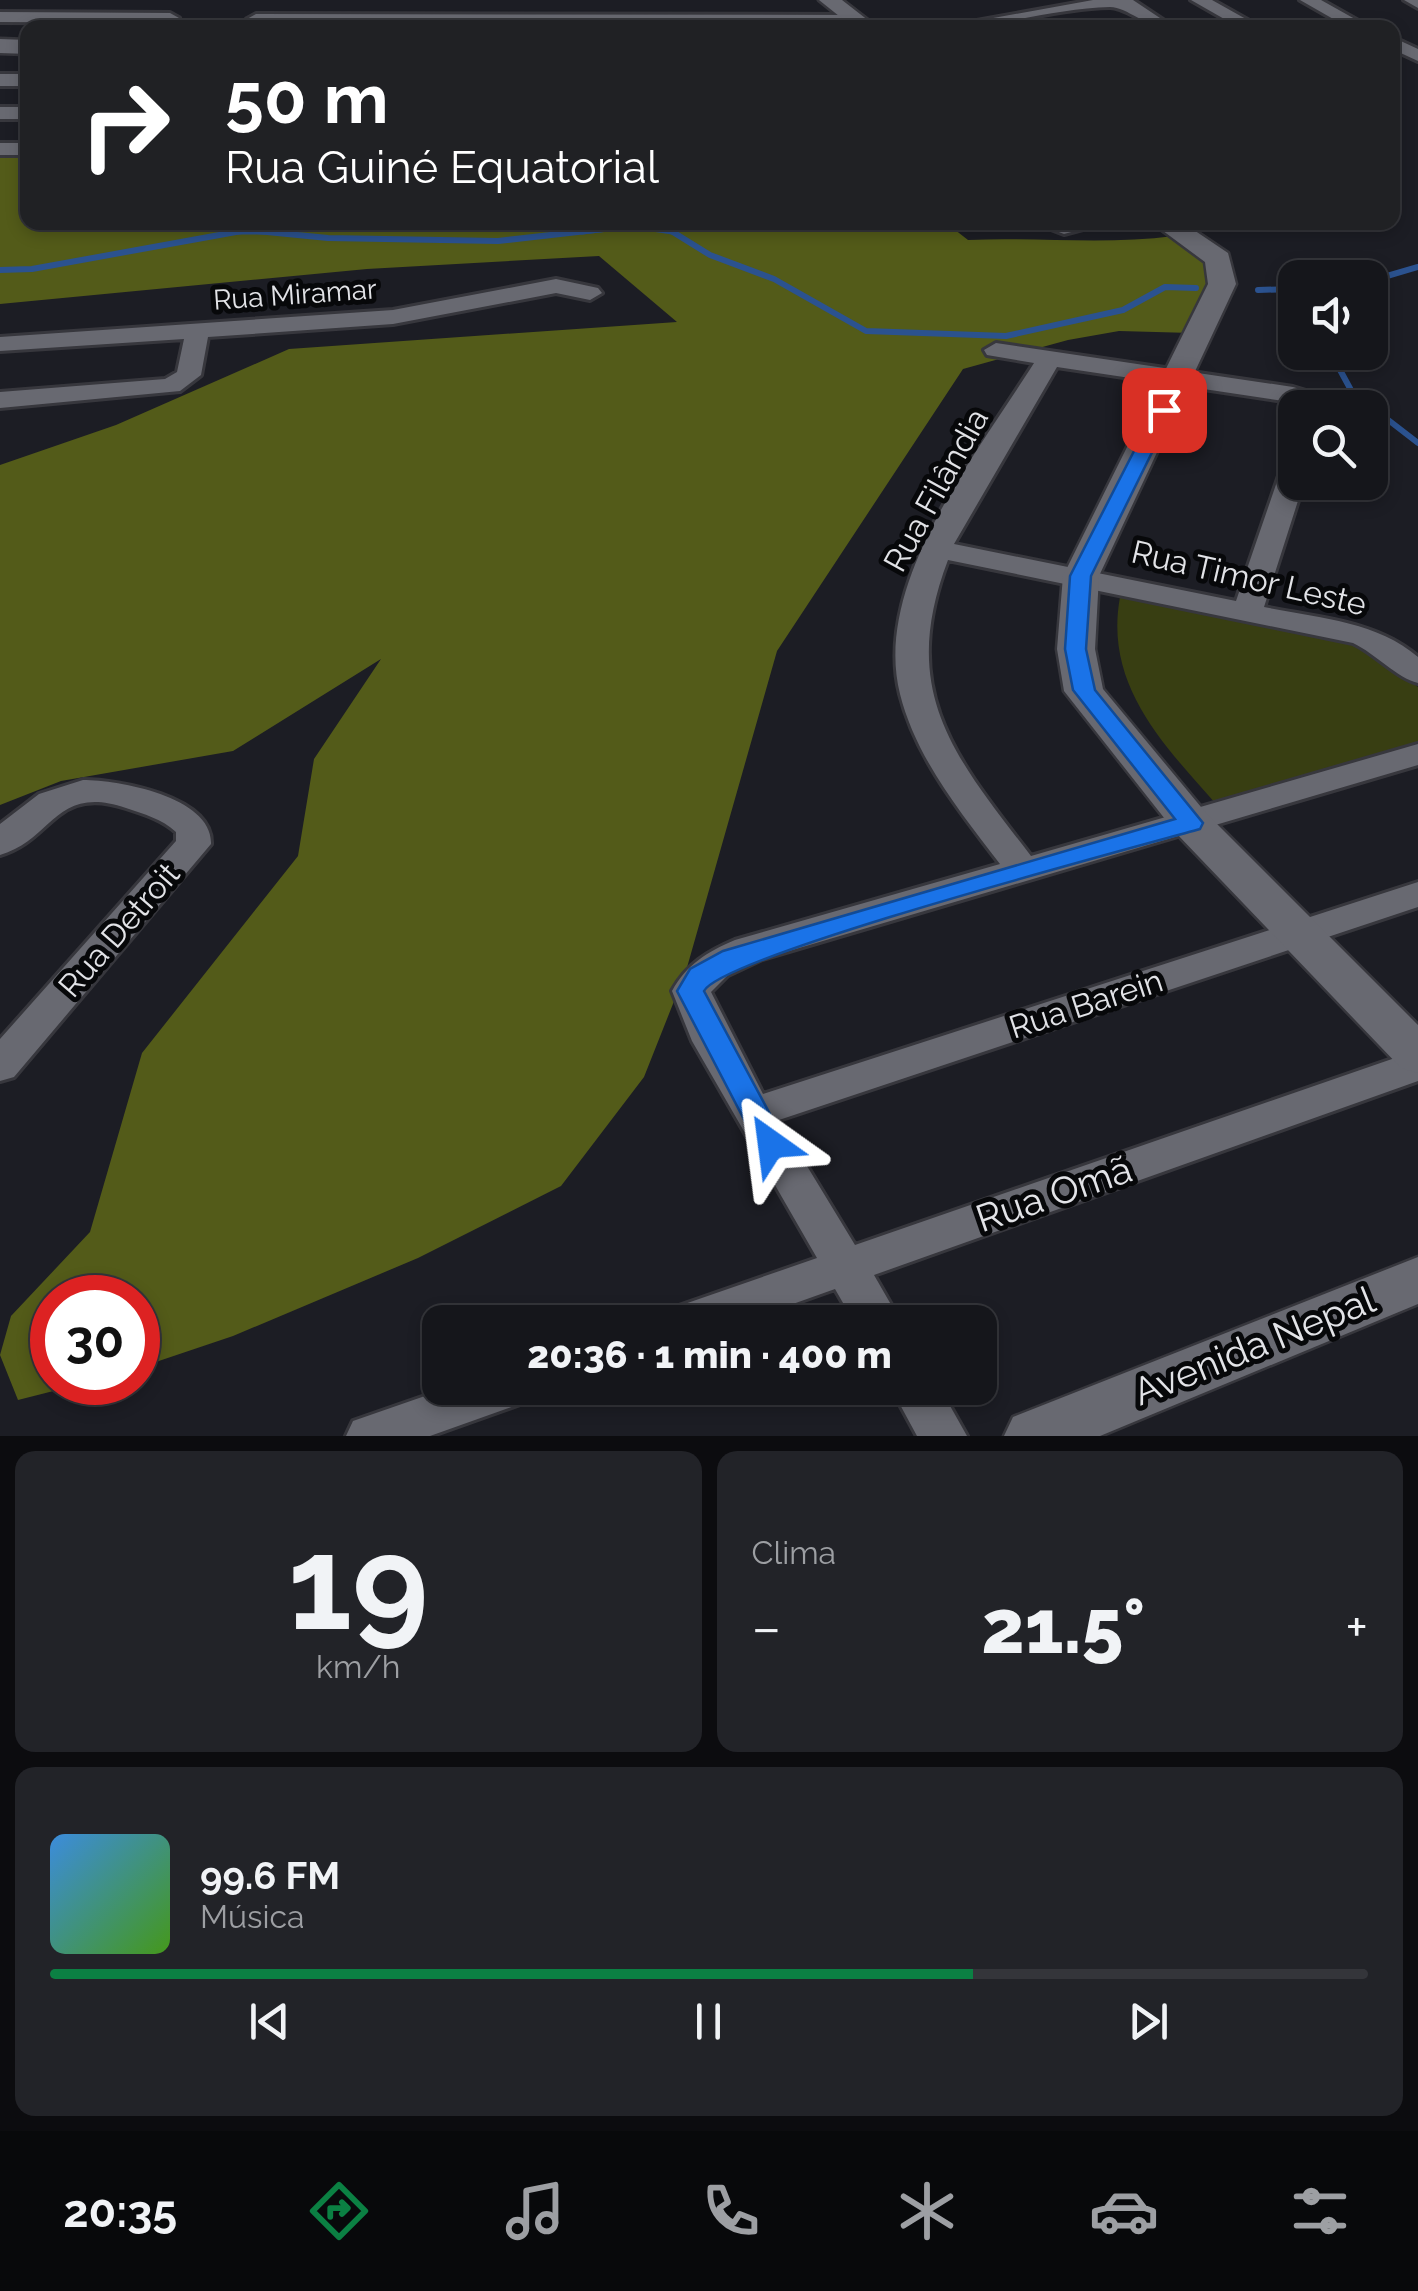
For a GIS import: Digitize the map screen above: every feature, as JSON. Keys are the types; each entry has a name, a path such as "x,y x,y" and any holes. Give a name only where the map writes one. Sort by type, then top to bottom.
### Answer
{"street":[{"path":"0,6 6,0"},
{"path":"829,0 856,20"},
{"path":"994,0 1022,18"},
{"path":"1199,0 1238,20"},
{"path":"1308,0 1347,20"},
{"path":"1012,20 1110,1 1150,20"},
{"path":"1067,11 1082,20"},
{"path":"0,17 84,20"},
{"path":"1176,230 1210,252 1222,267 1222,284 1081,576 1076,649 1084,690 1191,823 1418,1055"},
{"name":"Rua Miramar","path":"0,344 393,317 556,286 590,294"},
{"path":"0,400 171,386 190,375 197,332"},
{"path":"996,350 1278,392"},
{"name":"Rua Filândia","path":"1024,872 963,790 931,731 911,669 916,596 937,549 1050,358"},
{"path":"1248,612 1285,500"},
{"name":"Rua Timor Leste","path":"937,549 1362,636 1388,648 1418,674"},
{"path":"868,1305 712,1041 691,991 699,975 760,948 1418,754"},
{"name":"Rua Detroit","path":"0,843 51,798 68,792 114,790 187,820 194,830 194,844 0,1066"},
{"name":"Rua Barein","path":"752,1113 1418,894"},
{"name":"Rua Omã","path":"738,1305 1418,1065"},
{"name":"Avenida Nepal","path":"1034,1436 1418,1280"},
{"path":"370,1436 458,1405"},
{"path":"925,1405 943,1436"}],"green space":[{"path":"0,154 20,155 20,230 955,230 968,240 1123,240 1174,236 1215,268 1192,333 1119,331 1068,340 963,369 777,651 686,971 644,1077 561,1186 418,1258 233,1336 160,1361 160,1275 50,1275 90,1232 142,1053 298,856 314,759 381,659 233,751 61,781 0,805 0,465 116,425 289,349 677,322 599,256 367,269 0,304"},
{"path":"1120,597 1359,644 1418,687 1418,744 1216,804 1158,735 1129,685 1117,628"},
{"path":"30,1296 30,1397 18,1400 0,1355 11,1316"}],"waterway":[{"path":"0,270 32,269 247,230"},
{"path":"247,230 328,238 498,241 595,230"},
{"path":"582,232 599,230"},
{"path":"659,230 672,232"},
{"path":"670,230 710,255 774,279 866,331 1006,336 1123,310 1165,287 1196,288"},
{"path":"238,232 264,232"},
{"path":"1388,276 1418,267"},
{"path":"1258,290 1278,289"},
{"path":"1340,370 1352,392 1418,443"}],"route":[{"path":"771,1144 712,1041 691,991 699,975 732,958 821,929 1191,823 1084,690 1076,649 1081,576 1164,410"}]}
